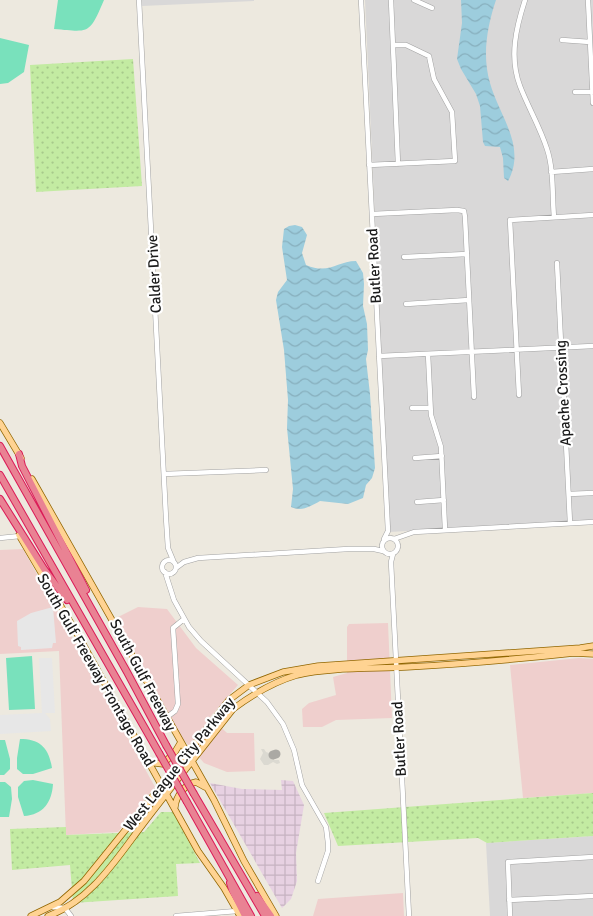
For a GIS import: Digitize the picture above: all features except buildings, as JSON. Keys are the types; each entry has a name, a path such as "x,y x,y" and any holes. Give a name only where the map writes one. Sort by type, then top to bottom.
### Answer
{"highway":[{"name":"South Gulf Freeway","path":"0,446 166,745 264,916"},
{"path":"18,454 22,466 125,660 136,689"},
{"name":"South Gulf Freeway","path":"0,475 160,753 251,916"},
{"path":"0,500 44,569 67,600 93,646 104,657"},
{"path":"230,877 232,890 245,916"},
{"path":"246,884 259,898 271,916"}],"main road":[{"path":"0,423 181,742 244,861 276,916"},
{"name":"South Gulf Freeway Frontage Road","path":"0,500 198,851 224,888 239,914"},
{"name":"West League City Parkway","path":"516,656 593,646"},
{"name":"West League City Parkway","path":"48,916 58,915 97,882 122,854 233,709 256,692 280,680 321,672 395,665 516,656 593,653"},
{"name":"West League City Parkway","path":"31,916 60,902 84,881 229,700 249,685 283,672 304,668 395,665"},
{"path":"148,762 163,764 175,752 181,742"},
{"path":"153,812 161,807 175,808 175,800 186,787 196,782 207,789"}],"street":[{"name":"Calder Drive","path":"139,0 168,548 173,561"},
{"name":"Butler Road","path":"361,0 388,532"},
{"path":"391,0 398,164"},
{"path":"414,0 432,8"},
{"path":"525,0 515,40 516,73 548,150 554,217"},
{"path":"588,0 593,103"},
{"path":"562,40 590,42"},
{"path":"369,165 455,161 452,112 436,84 429,56 406,45 393,45"},
{"path":"575,92 592,92"},
{"path":"551,172 593,170"},
{"path":"372,214 464,211 474,398"},
{"path":"519,395 510,220 593,215"},
{"path":"404,257 467,254"},
{"name":"Apache Crossing","path":"557,263 570,523"},
{"path":"406,304 469,300"},
{"path":"379,356 593,346"},
{"path":"428,354 431,418 440,440 446,529"},
{"path":"412,408 430,408"},
{"path":"415,458 442,456"},
{"path":"164,474 266,470"},
{"path":"569,494 593,493"},
{"path":"417,502 444,500"},
{"path":"374,548 383,542 414,532 593,522"},
{"path":"384,552 383,542 388,532 398,544"},
{"path":"0,538 20,536"},
{"path":"318,881 328,851 326,827 302,785 294,750 284,724 277,713 249,685 201,641 184,619 174,600 171,587 162,568 164,562 168,559 184,562 198,558 374,548 393,554 397,550 402,536"},
{"name":"Calder Drive","path":"164,562 168,548"},
{"name":"Butler Road","path":"384,552 390,562"},
{"name":"Butler Road","path":"393,554 390,562 409,916"},
{"path":"171,587 175,570 173,561"},
{"path":"165,572 169,574 184,562"},
{"path":"167,717 175,711 178,704 172,628 184,619"},
{"path":"510,916 508,862 593,856"},
{"path":"509,900 593,896"},
{"path":"70,916 70,907 73,903"},
{"path":"52,907 65,908 70,916"},
{"path":"176,916 239,914"}],"shaded area":[{"path":"142,0 254,0 254,1 142,6"},
{"path":"365,0 593,0 593,521 389,532"},
{"path":"23,549 155,787 118,832 66,835 59,651 0,654 0,550"},
{"path":"53,607 56,643 53,643 52,648 21,650 21,647 18,646 17,621 31,613"},
{"path":"138,607 167,609 196,648 238,685 210,717 227,733 254,733 255,771 227,772 204,763 182,738 116,618"},
{"path":"388,623 392,718 336,720 322,727 303,727 302,709 309,703 336,695 333,677 347,673 347,627 349,624"},
{"path":"39,658 52,658 55,713 45,713 50,719 51,731 0,734 0,715 42,713"},
{"path":"579,658 593,659 593,793 523,798 510,665"},
{"path":"261,749 272,754 278,751 280,754 274,756 274,760 279,760 280,763 273,762 264,765 260,759 263,753"},
{"path":"281,780 293,781 304,805 296,853 297,881 291,899 282,908 210,783 242,789 282,790"},
{"path":"593,836 593,916 490,916 486,843"},
{"path":"403,893 404,916 313,916 318,899"}],"green space":[{"path":"58,0 104,0 91,25 87,29 75,31 54,29"},
{"path":"0,38 29,45 24,72 8,83 0,84"},
{"path":"133,59 142,186 36,192 30,65"},
{"path":"32,656 35,709 9,710 6,658"},
{"path":"20,739 27,739 42,746 49,755 52,768 33,774 23,774 17,769"},
{"path":"0,740 5,740 10,759 10,769 4,775 0,775"},
{"path":"33,780 53,784 51,796 41,810 24,816 18,797 18,787 24,781"},
{"path":"0,782 5,782 11,787 12,799 9,817 0,817"},
{"path":"593,793 593,836 487,843 478,838 338,846 324,813"},
{"path":"161,812 173,812 200,863 176,864 178,896 73,903 70,865 12,870 10,829 66,827 66,835 144,832"}],"water":[{"path":"461,0 496,0 488,31 486,62 494,95 510,131 513,143 513,168 508,181 504,178 503,158 500,147 485,146 483,142 480,106 476,94 457,59 462,23"},
{"path":"295,225 302,227 307,235 302,253 306,265 321,269 356,261 363,273 363,306 367,324 368,350 366,359 375,468 372,478 366,485 363,498 348,504 320,501 303,509 291,507 293,489 287,428 288,400 284,350 276,300 278,292 287,280 282,247 284,229"}]}
